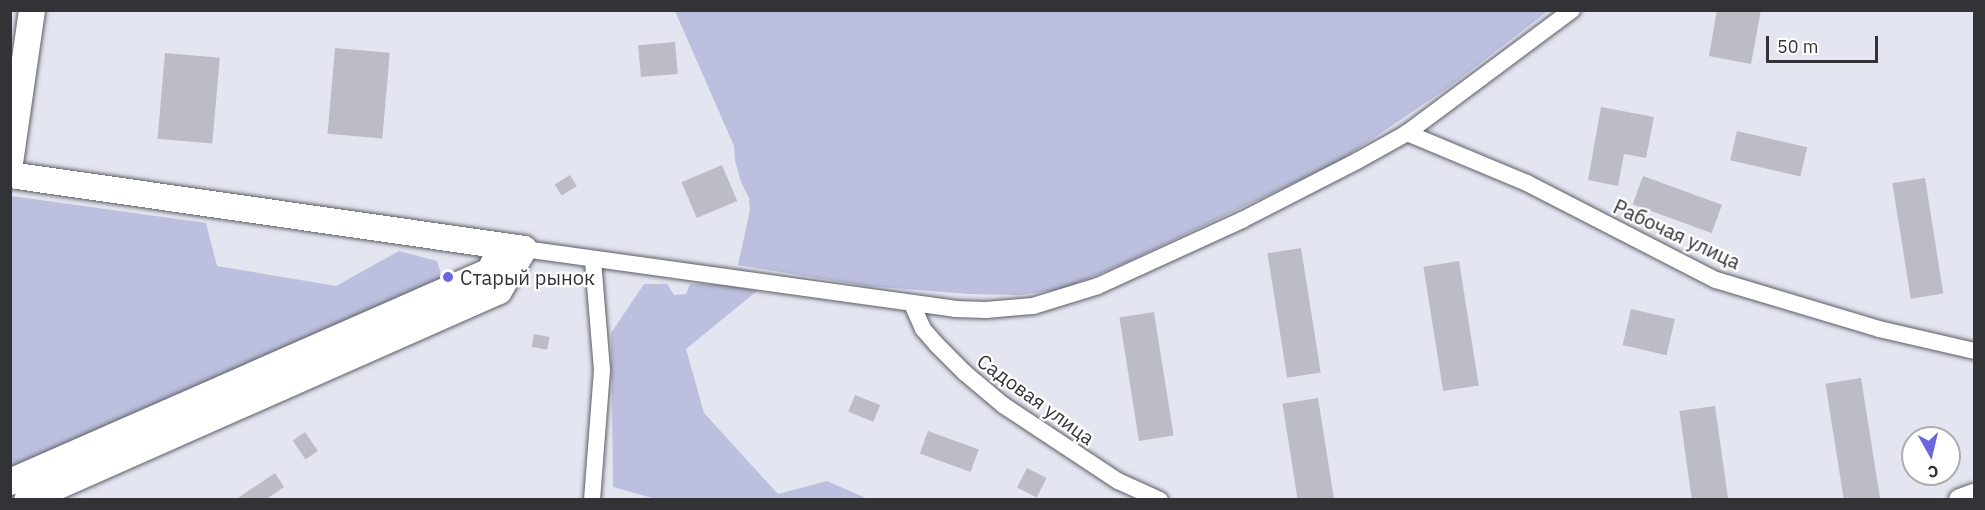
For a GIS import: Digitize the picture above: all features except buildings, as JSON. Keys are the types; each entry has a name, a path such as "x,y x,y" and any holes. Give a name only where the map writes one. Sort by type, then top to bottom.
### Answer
{"main road":[{"path":"10,163 33,10"},
{"path":"10,175 513,248"},
{"path":"10,482 490,271 513,248"},
{"path":"27,500 499,291 513,248"}],"street":[{"path":"513,248 912,304 986,310 1033,306 1098,286 1306,189 1407,133 1572,10"},
{"name":"Рабочая улица","path":"1407,133 1527,183 1716,280 1879,329 1974,351"},
{"path":"592,500 602,370 593,260"},
{"name":"Садовая улица","path":"912,304 923,329 937,345 965,373 1003,405 1118,481 1160,500"},
{"path":"1960,500 1974,495"}],"shaded area":[{"path":"675,11 1548,11 1449,87 1338,162 1125,263 1063,289 1021,295 969,294 867,286 738,265 750,210 749,198 741,182 735,161 734,146"},
{"path":"11,196 206,223 217,266 336,286 399,251 437,261 442,278 11,470"},
{"path":"644,284 667,284 674,295 686,294 690,284 727,285 757,291 686,349 704,413 778,494 827,481 868,499 656,499 613,487 611,333"}],"place":[{"name":"Старый рынок","path":"448,277"}]}
